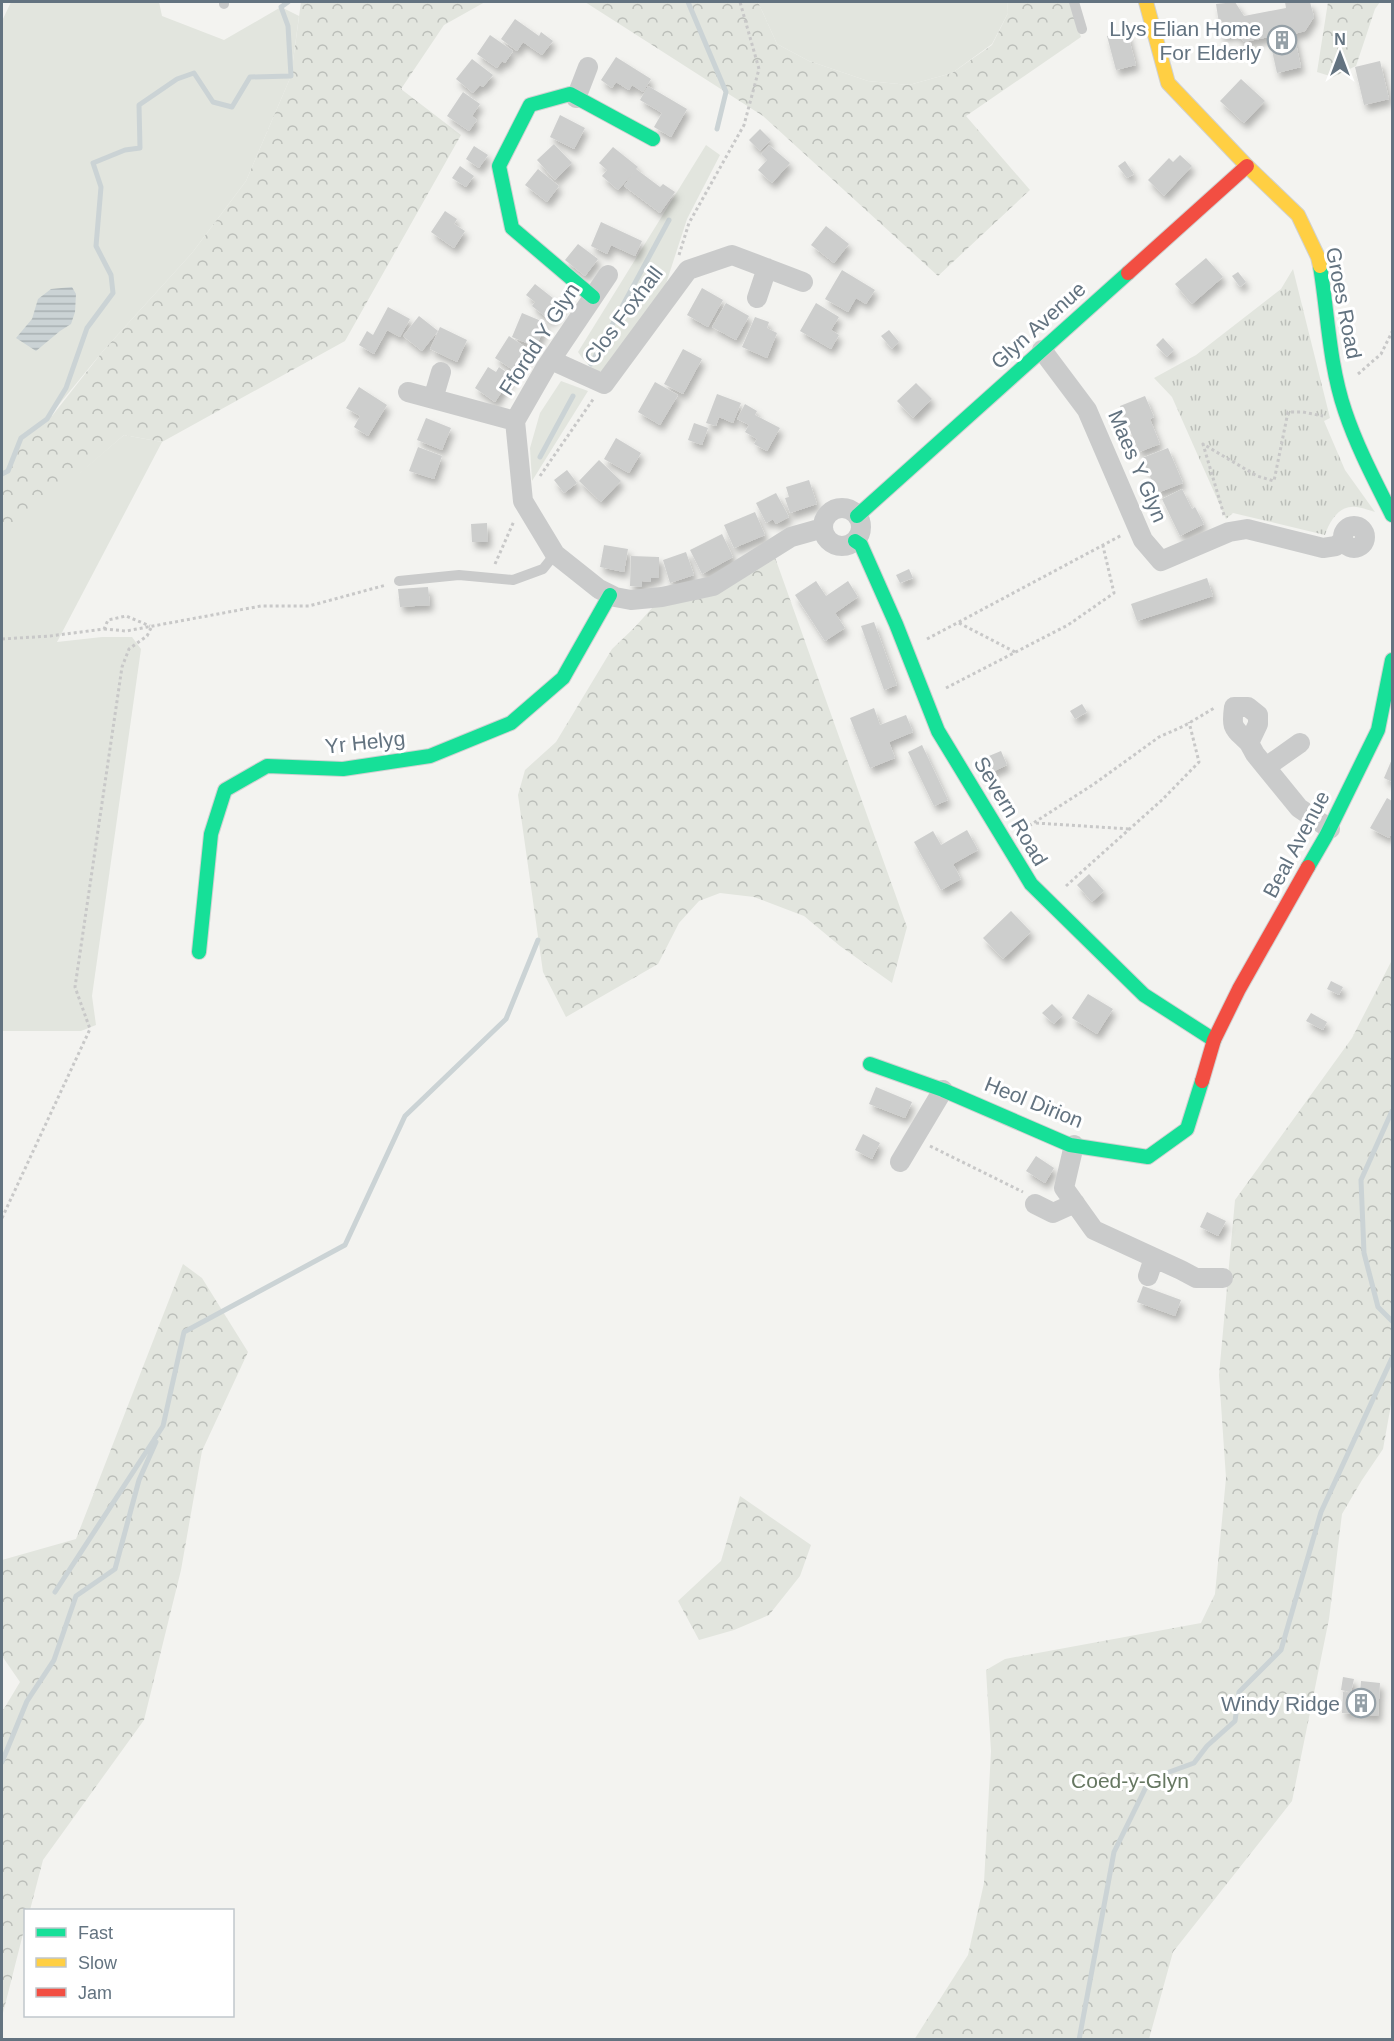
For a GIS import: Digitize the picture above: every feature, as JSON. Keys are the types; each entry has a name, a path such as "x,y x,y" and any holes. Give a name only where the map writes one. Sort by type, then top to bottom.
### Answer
{"street":[{"name":"Groes Road","path":"1146,2 1168,83 1247,166 1298,215 1318,257 1330,346 1344,409 1361,452 1392,515"},
{"path":"576,98 588,67"},
{"path":"593,297 512,228 499,166 530,105 570,94 653,139"},
{"name":"Glyn Avenue","path":"857,516 1247,166"},
{"name":"Clos Foxhall","path":"551,360 604,384 688,270 732,255 803,282"},
{"path":"757,298 767,268"},
{"name":"Ffordd Y Glyn","path":"608,275 551,360 515,421 523,501 555,554 610,595 631,600 662,597 712,586 791,537 823,528"},
{"name":"Maes Y Glyn","path":"1042,350 1088,410 1143,540 1161,561 1229,532 1247,529 1323,548 1336,546 1343,540"},
{"path":"433,399 441,372"},
{"path":"408,392 515,421"},
{"path":"836,510 848,510 857,516 861,526 855,541 844,546 832,544 827,539 823,528 826,516 836,510"},
{"name":"Severn Road","path":"855,541 861,545 938,731 1031,884 1144,995 1214,1040"},
{"name":"Yr Helyg","path":"199,952 211,834 225,790 267,766 343,769 430,756 511,723 563,678 610,595"},
{"name":"Beal Avenue","path":"1214,1040 1239,989 1330,829 1378,730 1392,660"},
{"path":"1234,707 1248,707 1258,715 1258,724 1249,743 1299,808 1330,829"},
{"path":"1266,767 1300,742"},
{"name":"Heol Dirion","path":"870,1064 943,1090 1074,1145 1148,1157 1187,1129 1214,1040"},
{"path":"900,1162 943,1090"},
{"path":"1074,1145 1064,1188 1094,1230 1151,1267 1196,1278 1224,1278"},
{"path":"1035,1204 1053,1213 1075,1203"}],"lane":[{"path":"1074,2 1082,29"},
{"path":"399,580 459,575 513,580 543,569 555,554"}],"path":[{"path":"676,263 689,223 744,125 759,69 740,2"},
{"path":"1339,386 1364,371 1381,354 1392,332"},
{"path":"489,577 523,501 604,384"},
{"path":"1229,532 1203,444 1257,476 1274,481 1288,412 1303,412"},
{"path":"906,650 1137,526"},
{"path":"926,698 1068,625 1114,593 1103,546"},
{"path":"2,639 104,629 126,631 261,606 309,606 373,590 399,580"},
{"path":"104,629 108,620 126,616 152,626"},
{"path":"958,623 1017,653"},
{"path":"2,1218 90,1029 75,987 122,667 129,649 147,636 152,626"},
{"path":"1005,841 1094,784 1159,737 1224,703 1234,707"},
{"path":"1048,901 1130,829 1199,762 1189,722"},
{"path":"1034,823 1130,829"},
{"path":"915,1138 1036,1197 1035,1204"}],"green space":[{"path":"11,2 159,2 162,16 224,40 281,7 299,16 291,76 246,181 192,253 103,351 47,419 21,438 8,471 2,474 2,21"},
{"path":"301,2 485,2 444,25 401,89 461,135 345,341 162,442 124,435 2,541 2,474 8,471 21,438 47,419 49,415 52,416 103,351 192,253 246,181 291,76"},
{"path":"585,2 758,2 777,44 809,61 868,81 909,85 952,73 992,45 1008,13 1007,2 1069,2 1081,37 966,116 1030,190 938,276 763,116"},
{"path":"758,2 1007,2 1008,13 992,44 952,73 909,85 868,81 809,61 777,44"},
{"path":"1328,2 1380,2 1375,9 1356,66 1333,77 1317,72"},
{"path":"706,145 720,155 687,219 663,293 606,372 594,371 578,352"},
{"path":"1293,269 1330,418 1324,421 1345,470 1375,512 1357,507 1346,508 1334,517 1325,535 1233,513 1226,519 1172,397 1154,378 1196,355 1281,289"},
{"path":"561,381 588,391 532,481 530,448 540,413"},
{"path":"124,435 162,442 57,642 102,637 132,637 141,649 92,996 96,1025 81,1031 2,1031 2,539"},
{"path":"772,549 907,927 892,983 840,946 804,916 754,897 720,893 699,901 679,923 658,964 566,1017 543,972 518,795 525,770 556,742 612,649 662,597 713,586"},
{"name":"Coed-y-Glyn","path":"1392,960 1392,1399 1383,1449 1342,1514 1329,1619 1292,1801 1173,1952 1149,2039 914,2040 968,1955 984,1883 991,1751 986,1670 1005,1659 1201,1623 1215,1594 1226,1478 1219,1375 1235,1200 1352,1038"},
{"path":"183,1264 202,1278 248,1352 202,1451 181,1570 144,1720 43,1860 30,1909 24,1909 24,1930 2,2017 2,1712 20,1682 2,1656 2,1560 76,1539"},
{"path":"740,1496 811,1545 800,1576 769,1615 734,1630 699,1640 678,1601 721,1561"}],"shaded area":[{"path":"72,287 76,294 75,312 71,324 36,351 16,338 32,319 38,299 51,289"}],"building":[{"name":"Llys Elian Home For Elderly","path":"1235,2 1244,16 1286,8 1285,2 1310,2 1314,17 1305,31 1294,34 1301,67 1277,73 1269,37 1244,42 1236,34 1221,36 1216,4"},
{"path":"515,19 539,36 541,32 553,41 542,55 523,42 517,51 501,39"},
{"path":"1127,31 1136,65 1116,70 1107,36"},
{"path":"490,35 513,51 505,63 502,61 497,68 477,54"},
{"path":"616,57 651,79 643,92 632,85 629,90 616,82 612,88 601,80"},
{"path":"472,59 493,75 483,87 480,85 473,93 456,79"},
{"path":"1380,61 1389,99 1364,105 1355,67"},
{"path":"1241,79 1265,101 1244,123 1220,101"},
{"path":"648,86 687,109 671,137 654,127 662,113 640,100"},
{"path":"463,92 480,104 472,116 477,120 469,131 447,116"},
{"path":"560,115 585,128 574,149 550,137"},
{"path":"760,129 771,140 760,151 749,140"},
{"path":"554,144 572,163 555,180 537,160"},
{"path":"769,145 790,163 772,183 758,170 767,160 761,154"},
{"path":"474,146 488,155 479,168 466,159"},
{"path":"613,147 638,167 636,169 660,187 663,184 675,192 660,213 624,186 634,172 618,190 602,176 607,170 599,163"},
{"path":"1180,155 1192,166 1164,196 1148,180 1169,158 1173,162"},
{"path":"1125,161 1134,174 1127,178 1118,166"},
{"path":"460,166 474,176 466,187 452,178"},
{"path":"538,169 559,186 547,202 525,185"},
{"path":"445,211 457,219 454,224 465,231 454,248 431,232"},
{"path":"601,222 642,241 635,256 611,245 607,254 591,246"},
{"path":"826,226 849,244 834,263 811,245"},
{"path":"578,244 598,259 585,276 565,260"},
{"path":"1206,258 1223,277 1192,304 1175,284"},
{"path":"842,270 875,290 866,304 856,298 848,312 825,299"},
{"path":"1238,272 1246,282 1240,287 1232,276"},
{"path":"535,284 563,306 551,321 532,306 535,302 526,295"},
{"path":"702,288 723,300 708,327 687,315"},
{"path":"726,303 749,316 736,340 712,327"},
{"path":"816,303 839,317 831,330 839,335 831,349 800,331"},
{"path":"388,307 410,319 400,337 387,330 374,354 359,345 367,331 373,335"},
{"path":"522,313 546,323 536,347 512,337"},
{"path":"419,316 438,331 422,351 403,336"},
{"path":"755,317 769,322 767,328 777,333 767,358 742,347"},
{"path":"440,327 467,340 457,362 430,349"},
{"path":"889,330 899,342 892,349 881,336"},
{"path":"509,336 531,351 516,372 495,358"},
{"path":"1163,338 1174,350 1167,357 1156,345"},
{"path":"683,349 702,359 683,394 664,384"},
{"path":"488,367 496,372 499,367 512,376 495,402 475,388"},
{"path":"655,382 678,395 660,425 638,412"},
{"path":"916,383 932,399 913,418 897,401"},
{"path":"359,387 387,405 368,436 354,427 360,416 346,408"},
{"path":"717,394 741,403 733,423 719,417 716,426 706,423"},
{"path":"1145,396 1154,417 1150,419 1160,444 1139,452 1120,406"},
{"path":"745,404 757,411 755,415 780,428 767,451 754,444 757,439 745,432 749,425 737,419"},
{"path":"426,418 451,428 442,450 417,440"},
{"path":"694,423 708,428 702,445 688,440"},
{"path":"616,438 641,453 629,473 604,459"},
{"path":"418,447 442,456 434,479 409,471"},
{"path":"1168,448 1183,483 1157,493 1142,458"},
{"path":"599,460 621,481 601,502 579,481"},
{"path":"567,470 577,483 564,493 554,480"},
{"path":"809,480 817,504 790,513 785,498 789,497 786,487"},
{"path":"1182,489 1192,509 1195,507 1204,524 1180,536 1162,499"},
{"path":"776,493 789,517 776,524 773,519 766,523 756,503"},
{"path":"755,512 765,535 734,548 724,525"},
{"path":"487,523 488,542 472,542 471,524"},
{"path":"722,534 733,557 702,574 690,550"},
{"path":"604,545 628,549 624,572 600,567"},
{"path":"686,552 694,575 670,583 663,560"},
{"path":"631,556 659,557 659,578 651,578 651,582 642,581 642,587 630,586"},
{"path":"909,569 913,578 900,583 896,575"},
{"path":"1207,578 1213,596 1137,621 1131,604"},
{"path":"816,581 826,596 848,581 858,597 835,613 845,628 825,641 795,595"},
{"path":"428,587 430,605 400,607 398,589"},
{"path":"874,622 897,685 884,690 861,626"},
{"path":"1082,704 1087,712 1075,719 1070,711"},
{"path":"874,708 880,725 906,715 913,732 889,742 895,758 870,768 850,718"},
{"path":"922,745 948,800 934,806 908,752"},
{"path":"1001,751 1007,765 990,773 984,758"},
{"path":"1392,759 1392,782 1384,778"},
{"path":"1387,798 1392,801 1392,832 1389,838 1370,828"},
{"path":"967,830 978,850 953,864 961,879 941,890 914,842 933,831 941,845"},
{"path":"1089,874 1104,891 1092,902 1077,885"},
{"path":"1011,911 1031,932 1003,959 983,938"},
{"path":"1331,981 1343,987 1339,995 1327,989"},
{"path":"1088,994 1113,1009 1097,1034 1072,1018"},
{"path":"1052,1004 1063,1015 1054,1024 1042,1013"},
{"path":"1311,1013 1327,1022 1323,1030 1306,1021"},
{"path":"876,1087 912,1102 905,1118 869,1104"},
{"path":"863,1134 880,1143 872,1159 855,1150"},
{"path":"1036,1156 1054,1168 1045,1183 1026,1171"},
{"path":"1207,1212 1226,1221 1218,1236 1200,1227"},
{"path":"1143,1286 1181,1300 1175,1316 1137,1302"},
{"path":"1343,1677 1354,1679 1351,1692 1341,1690"},
{"name":"Windy Ridge","path":"1361,1681 1380,1683 1378,1716 1342,1713 1343,1692 1360,1693"}],"waterway":[{"path":"2,474 8,471 21,438 47,419 66,388 87,328 113,293 111,275 96,246 101,187 93,163 125,150 140,148 139,105 177,79 194,73 213,102 232,107 250,77 291,76 288,26 281,7 288,2"},
{"path":"688,2 726,92 717,129"},
{"path":"591,364 669,220"},
{"path":"540,457 573,396"},
{"path":"55,1592 163,1426 184,1332 345,1245 405,1116 506,1019 538,940"},
{"path":"1392,1111 1361,1180 1364,1253 1378,1307 1392,1321"},
{"path":"1079,2040 1114,1852 1150,1779 1194,1763 1207,1746 1235,1721 1239,1692 1281,1650 1321,1512 1392,1358"},
{"path":"2,1762 27,1701 54,1660 76,1596 115,1569 139,1480 156,1442"}],"traffic: fast":[{"path":"593,297 512,228 499,166 530,105 570,94 653,139"},
{"path":"1320,266 1335,375 1345,411 1355,438 1392,515"},
{"path":"857,516 1128,273"},
{"path":"855,541 861,545 896,624 938,731 1031,884 1144,995 1214,1040"},
{"path":"199,952 211,834 225,790 267,766 343,769 430,756 511,723 563,678 610,595"},
{"path":"1308,867 1326,836 1378,730 1392,660"},
{"path":"870,1064 943,1090 1070,1145 1148,1157 1187,1129 1202,1081"}],"traffic: slow":[{"path":"1146,2 1168,83 1247,166 1298,215 1320,266"}],"traffic: jam":[{"path":"1128,273 1247,166"},
{"path":"1202,1081 1214,1040 1239,989 1308,867"}],"place":[{"name":"Llys Elian Home For Elderly","path":"1282,40"},
{"name":"Windy Ridge","path":"1361,1703"}]}
